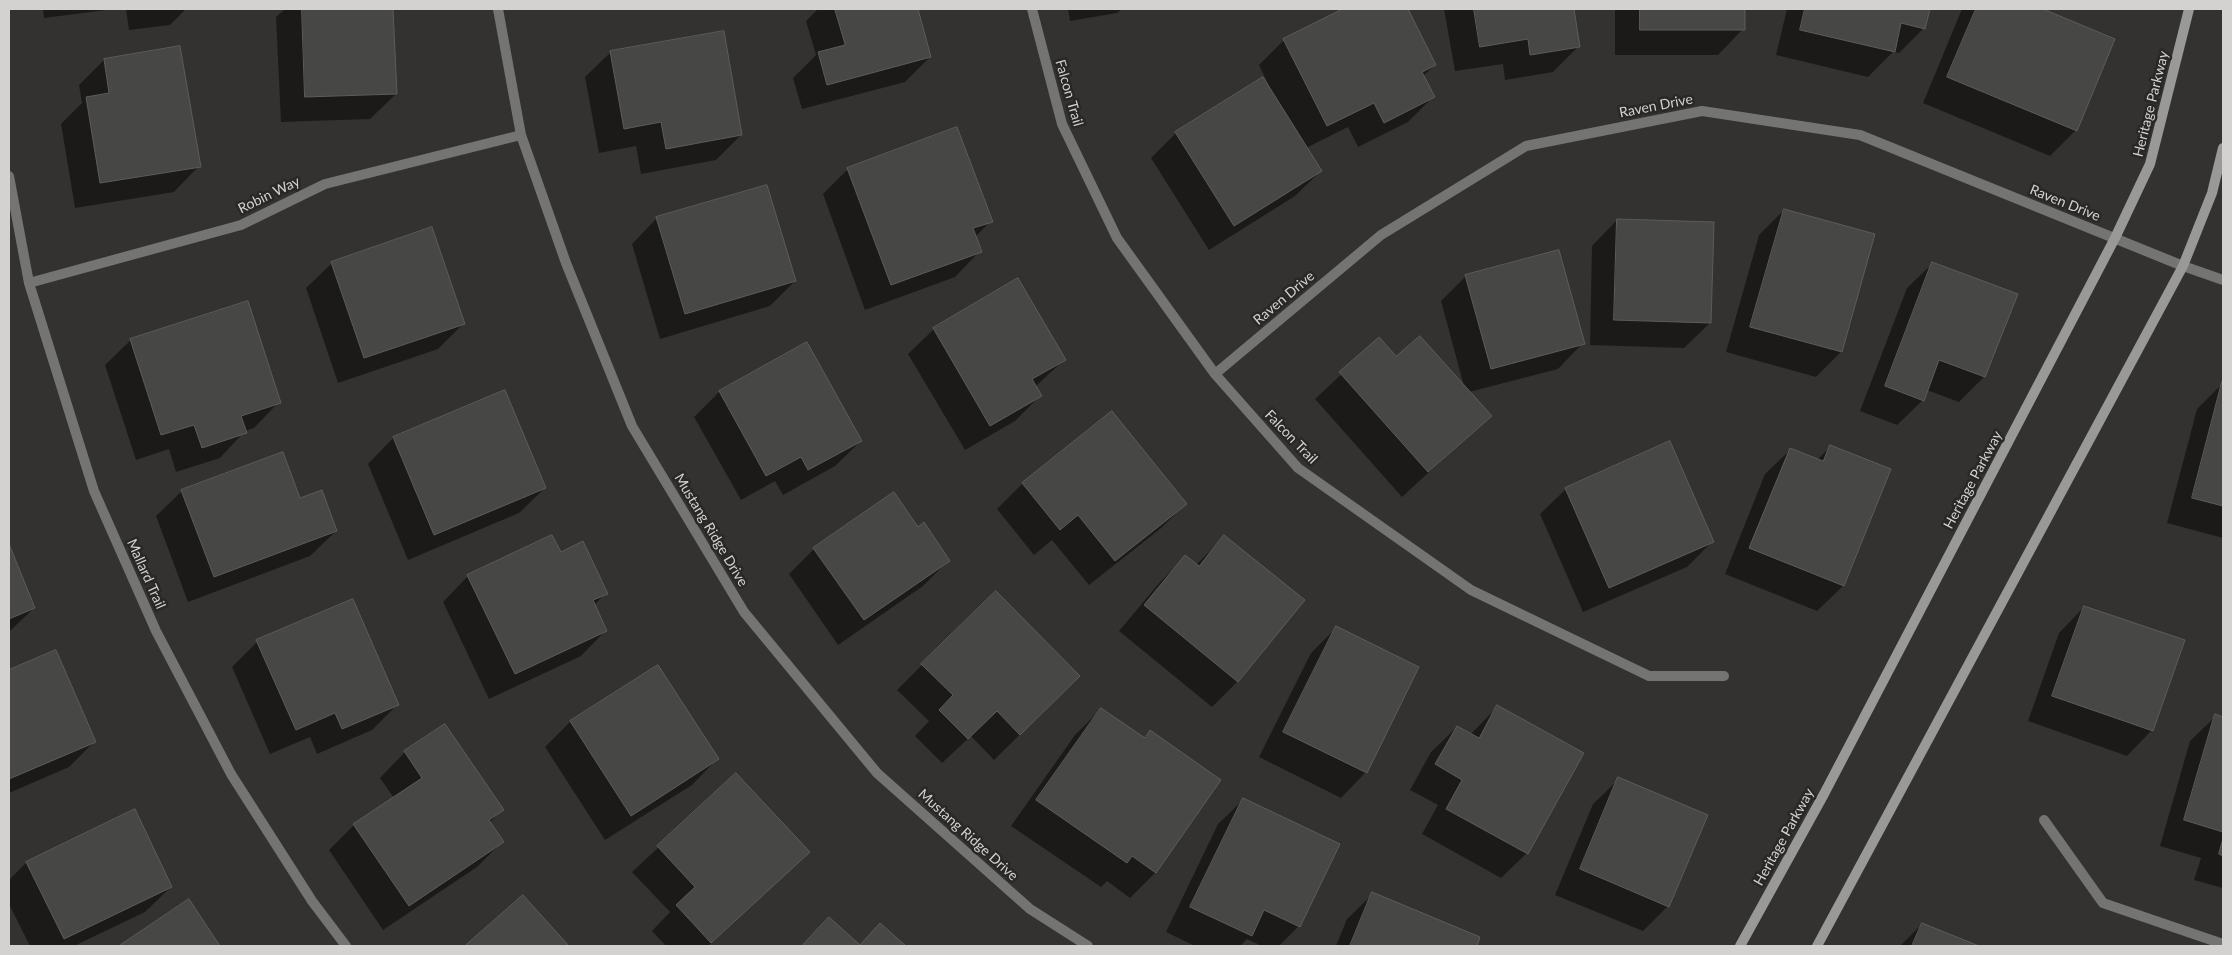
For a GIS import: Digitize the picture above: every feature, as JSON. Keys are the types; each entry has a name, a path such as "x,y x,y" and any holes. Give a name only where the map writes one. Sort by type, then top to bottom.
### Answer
{"main road":[{"name":"Heritage Parkway","path":"1740,946 1824,794 2115,238 2150,164 2189,9"},
{"path":"1817,946 2183,266 2212,193 2223,148"}],"street":[{"name":"Mustang Ridge Drive","path":"498,9 521,135 566,263 632,426 744,612 877,773 1030,908 1088,946"},
{"name":"Falcon Trail","path":"1032,9 1062,124 1117,238 1215,374 1298,468 1470,590 1649,676 1724,676"},
{"name":"Raven Drive","path":"1215,374 1381,235 1526,146 1702,111 1860,135 2183,266 2223,280"},
{"name":"Robin Way","path":"29,282 240,225 325,184 521,135"},
{"name":"Mallard Trail","path":"9,176 29,282 94,491 156,631 231,774 312,901 346,946"},
{"path":"2044,820 2103,903 2223,944"}],"building":[{"path":"302,9 393,9 397,94 305,97"},
{"path":"835,9 918,9 931,57 827,85 818,52 845,45"},
{"path":"1343,9 1408,9 1436,65 1422,72 1435,97 1384,123 1374,103 1327,126 1283,39"},
{"path":"1474,9 1574,9 1580,47 1530,55 1528,39 1480,47"},
{"path":"1640,9 1745,9 1745,30 1640,30"},
{"path":"1805,9 1930,9 1925,29 1901,23 1895,52 1800,30"},
{"path":"1976,9 2043,9 2115,39 2077,131 1947,77"},
{"path":"724,31 742,135 666,149 661,122 624,129 610,51"},
{"path":"180,46 201,167 100,183 86,97 109,93 104,59"},
{"path":"1263,77 1322,171 1234,226 1175,132"},
{"path":"957,127 993,222 973,228 982,252 891,285 847,168"},
{"path":"767,185 796,281 685,314 656,217"},
{"path":"1784,209 1875,234 1842,352 1750,327"},
{"path":"1617,219 1714,222 1711,323 1614,320"},
{"path":"432,227 465,324 364,358 331,262"},
{"path":"1559,250 1585,344 1491,369 1465,275"},
{"path":"1932,262 2018,294 1985,377 1939,360 1924,401 1885,386"},
{"path":"1018,278 1066,360 1032,379 1042,396 990,426 933,328"},
{"path":"248,301 281,403 241,416 247,433 202,448 194,425 161,435 130,339"},
{"path":"1420,336 1492,416 1428,472 1339,372 1379,337 1396,356"},
{"path":"807,342 862,441 808,470 801,457 766,476 719,391"},
{"path":"2223,383 2223,506 2192,498"},
{"path":"505,390 546,488 434,535 393,437"},
{"path":"1112,411 1187,504 1115,561 1078,515 1060,530 1022,483"},
{"path":"1670,441 1714,542 1609,588 1565,488"},
{"path":"1830,445 1891,469 1844,586 1749,548 1790,448 1823,461"},
{"path":"283,452 300,498 322,490 337,531 214,577 181,490"},
{"path":"894,492 918,527 924,522 950,561 864,620 813,548"},
{"path":"552,535 561,552 583,541 608,594 593,600 607,631 515,674 467,575"},
{"path":"1224,535 1305,600 1238,682 1144,605 1185,555 1199,566"},
{"path":"9,544 35,608 9,619"},
{"path":"996,591 1080,676 1020,735 997,711 968,739 939,710 953,695 921,664"},
{"path":"353,599 399,705 342,729 335,713 296,730 256,640"},
{"path":"2084,606 2185,640 2153,731 2052,696"},
{"path":"1336,626 1419,667 1367,773 1283,732"},
{"path":"56,650 96,742 9,779 9,670"},
{"path":"658,665 719,759 631,816 570,721"},
{"path":"1497,705 1584,753 1528,854 1446,809 1462,780 1435,764 1457,726 1479,738"},
{"path":"1101,708 1145,738 1150,730 1221,780 1156,873 1132,856 1127,863 1036,800"},
{"path":"2215,714 2223,717 2223,832 2184,820"},
{"path":"445,724 504,810 489,820 504,842 409,906 353,824 422,778 404,751"},
{"path":"736,773 810,852 711,943 676,905 695,887 657,846"},
{"path":"1618,777 1708,815 1669,907 1580,869"},
{"path":"1243,798 1340,844 1300,927 1264,910 1252,936 1190,907"},
{"path":"135,809 172,887 64,939 26,862"},
{"path":"2223,839 2223,856 2219,854"},
{"path":"1372,892 1480,937 1477,946 1350,946"},
{"path":"523,895 569,946 465,946"},
{"path":"189,899 220,946 119,946"},
{"path":"829,917 860,945 880,923 906,946 802,946"},
{"path":"1922,923 1979,946 1912,946"}]}
